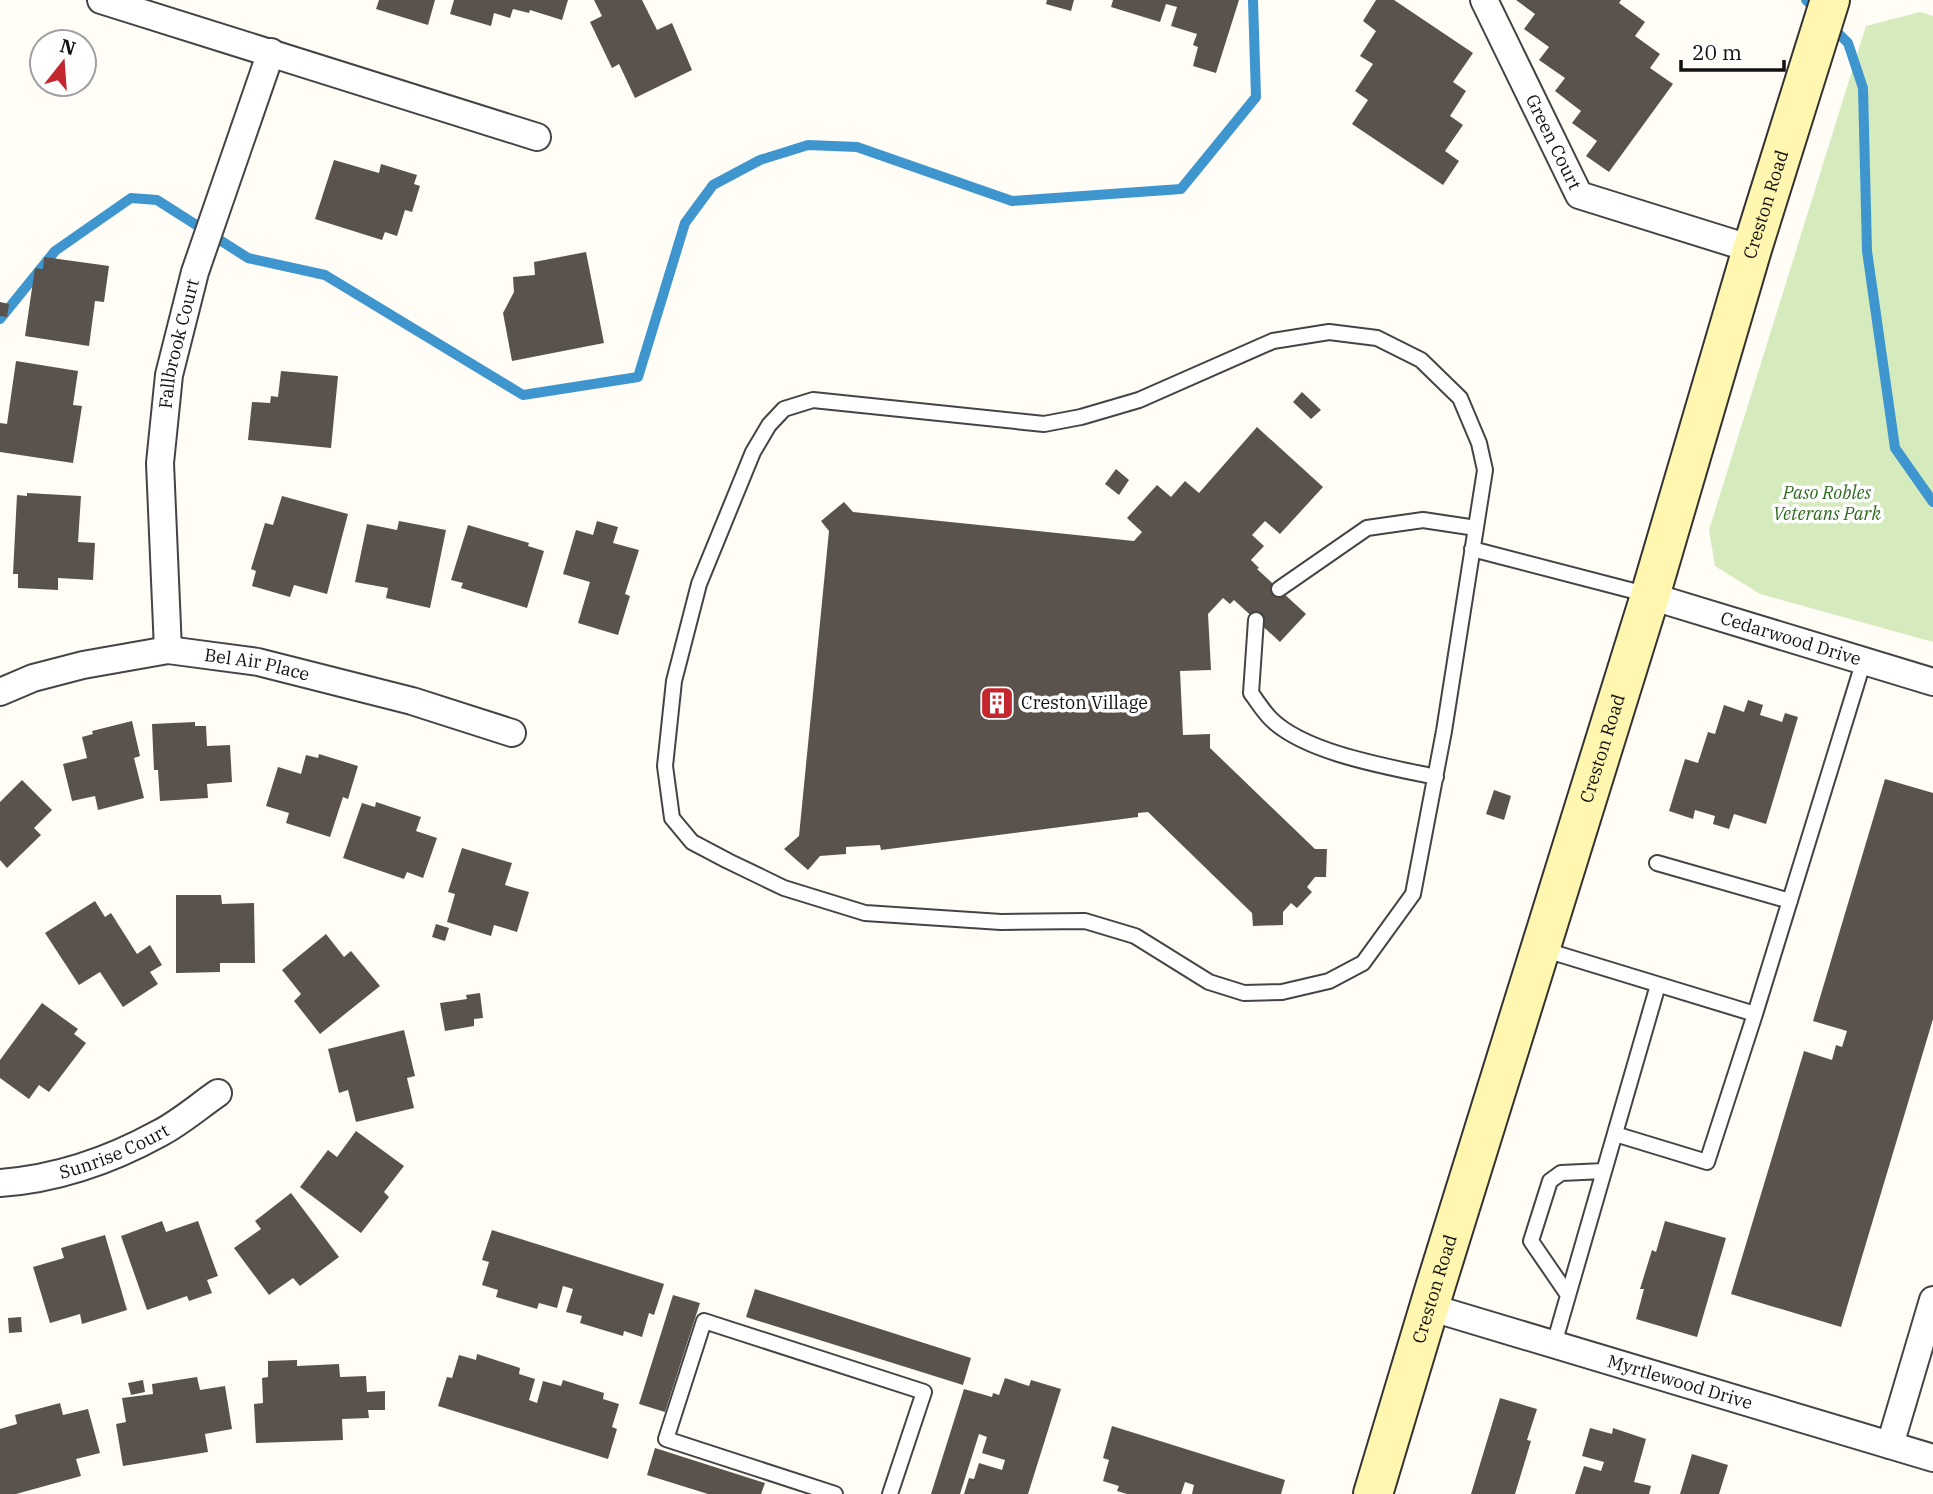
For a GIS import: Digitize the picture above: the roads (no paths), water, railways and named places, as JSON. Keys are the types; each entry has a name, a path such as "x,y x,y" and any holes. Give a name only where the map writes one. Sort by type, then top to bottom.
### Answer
{"main road":[{"name":"Creston Road","path":"1373,1494 1650,596 1752,249 1830,0"}],"street":[{"path":"101,0 537,137"},
{"name":"Green Court","path":"1484,0 1579,195 1752,249"},
{"name":"Fallbrook Court","path":"168,650 160,463 169,375 195,272 271,52"},
{"name":"Cedarwood Drive","path":"1650,596 1933,682"},
{"name":"Bel Air Place","path":"0,692 33,678 83,665 168,650 258,662 412,701 512,733"},
{"name":"Sunrise Court","path":"0,1183 30,1181 107,1159 162,1132 218,1093"},
{"path":"1890,1445 1933,1300"},
{"name":"Myrtlewood Drive","path":"1429,1307 1933,1458"}],"lane":[{"path":"1329,332 1377,338 1421,360 1460,398 1479,443 1485,470 1472,549 1436,777 1413,894 1363,963 1329,981 1282,992 1244,993 1209,982 1135,936 1085,921 1001,922 865,913 783,888 692,842 672,818 664,766 674,681 699,584 753,452 769,425 784,409 813,400 1044,424 1081,417 1139,400 1273,341 1329,332"},
{"path":"1279,589 1367,528 1423,520 1476,528"},
{"path":"1472,549 1650,596"},
{"path":"1256,620 1251,692 1272,720 1300,738 1353,759 1436,777"},
{"path":"1615,1134 1707,1163 1864,660"},
{"path":"1657,863 1790,901"},
{"path":"1541,948 1755,1014"},
{"path":"1553,1344 1658,985"},
{"path":"1568,1296 1531,1241 1550,1181 1561,1172 1604,1171"},
{"path":"835,1494 666,1439 704,1321 924,1392 890,1494"}],"waterway":[{"path":"0,319 55,251 131,198 157,200 248,258 325,275 523,395 638,377 685,223 713,185 760,160 808,145 857,147 1012,201 1181,189 1256,97 1253,0"},
{"path":"1806,0 1819,13"},
{"path":"1830,25 1848,43 1863,88 1867,251 1895,448 1933,502"}],"place":[{"name":"Creston Village","path":"997,703"}],"park label":[{"name":"Paso Robles Veterans Park","path":"1827,503"}]}
